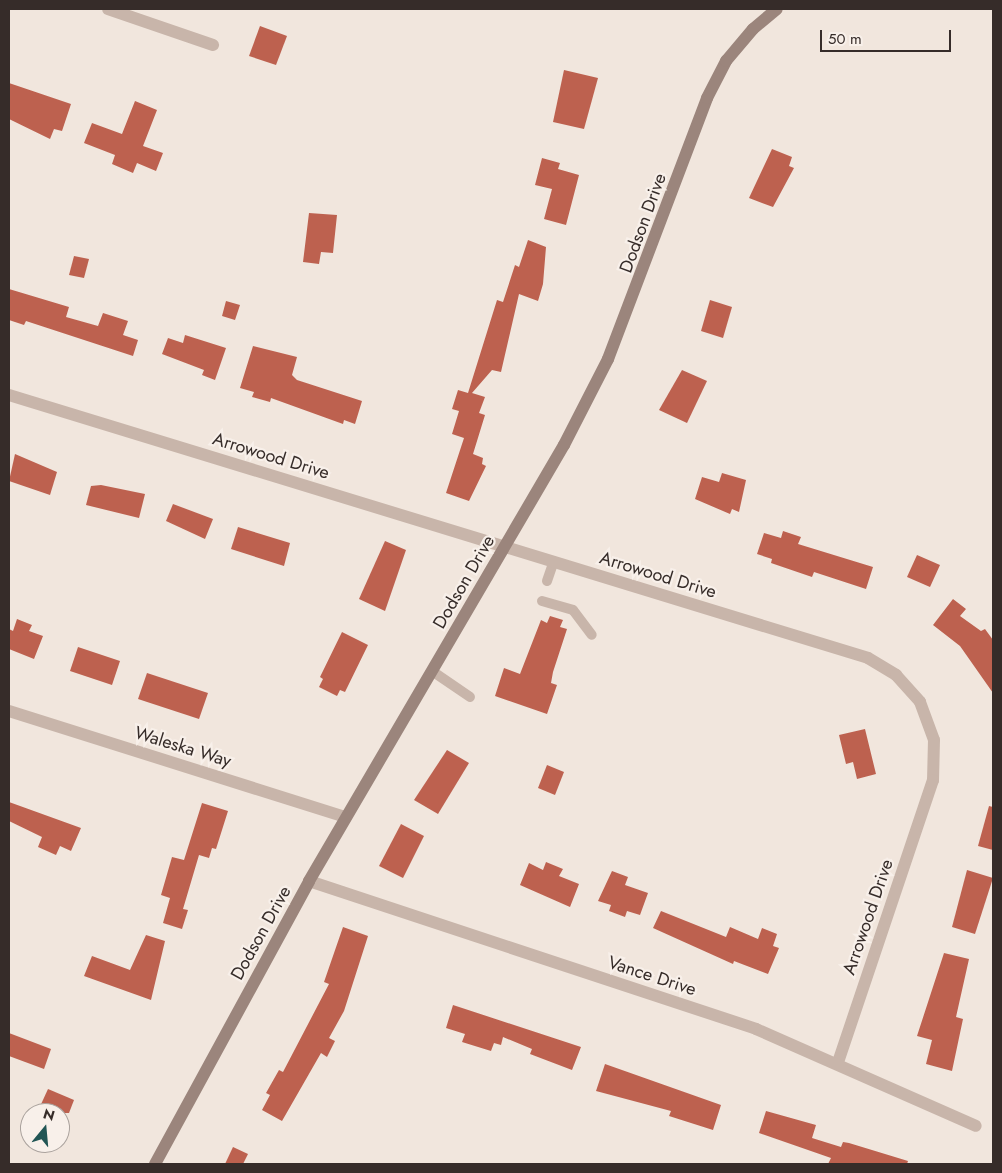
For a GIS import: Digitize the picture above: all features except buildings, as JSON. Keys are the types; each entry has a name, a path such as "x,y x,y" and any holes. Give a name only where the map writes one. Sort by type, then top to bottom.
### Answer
{"street":[{"path":"108,9 212,45"},
{"name":"Dodson Drive","path":"155,1164 309,881 564,445 608,358 707,98 726,62 753,29 777,9"},
{"name":"Arrowood Drive","path":"9,394 868,658 896,674 920,702 934,740 933,780 838,1063"},
{"name":"Waleska Way","path":"9,711 346,817"},
{"name":"Vance Drive","path":"309,881 756,1029 838,1063 908,1099 976,1126"}],"lane":[{"path":"547,581 554,561"},
{"path":"542,601 573,610 592,635"},
{"path":"432,671 470,697"}]}
